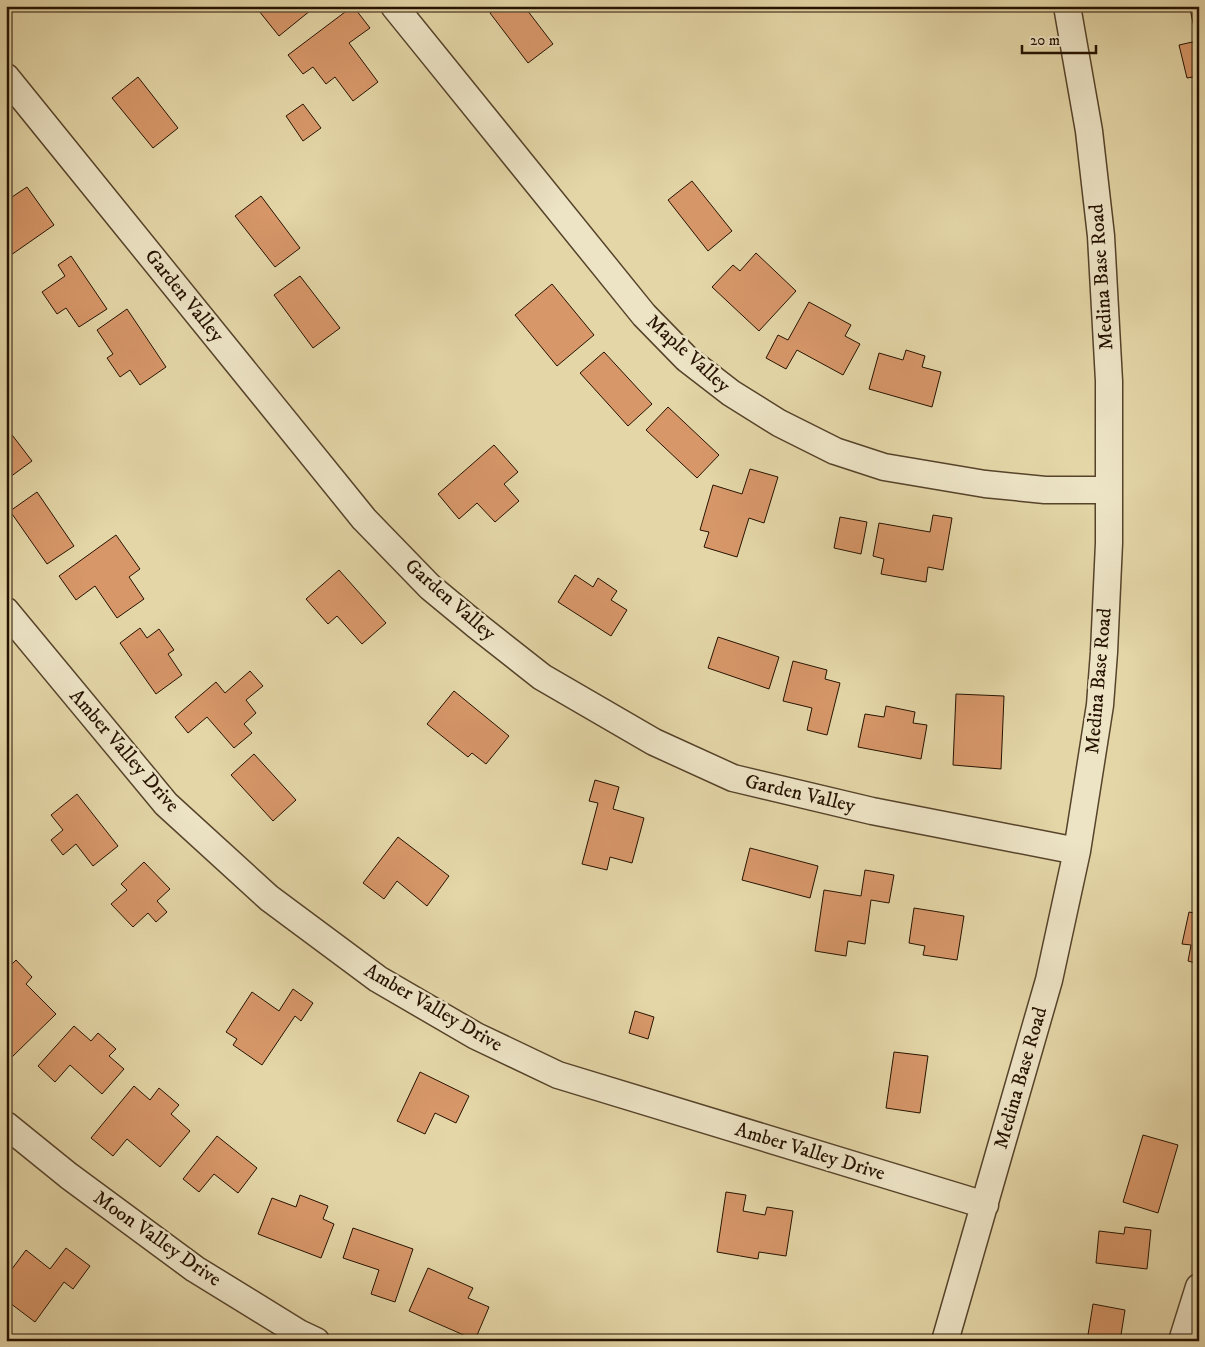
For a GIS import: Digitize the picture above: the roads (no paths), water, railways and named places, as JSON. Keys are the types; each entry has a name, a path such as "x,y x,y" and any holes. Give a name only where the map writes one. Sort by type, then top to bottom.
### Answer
{"street":[{"name":"Maple Valley","path":"394,6 644,315 687,358 731,393 779,423 835,451 884,467 985,484 1045,490 1109,490"},
{"name":"Medina Base Road","path":"945,1341 1049,980 1077,850 1100,705 1109,543 1110,381 1102,236 1089,131 1067,6"},
{"name":"Garden Valley","path":"6,76 364,519 430,587 542,677 654,742 733,778 872,811 1077,850"},
{"name":"Amber Valley Drive","path":"6,611 166,804 274,903 378,980 476,1036 558,1075 985,1205"},
{"name":"Moon Valley Drive","path":"6,1125 69,1176 195,1269 299,1333 316,1341"},
{"path":"1182,1341 1199,1287"}]}
